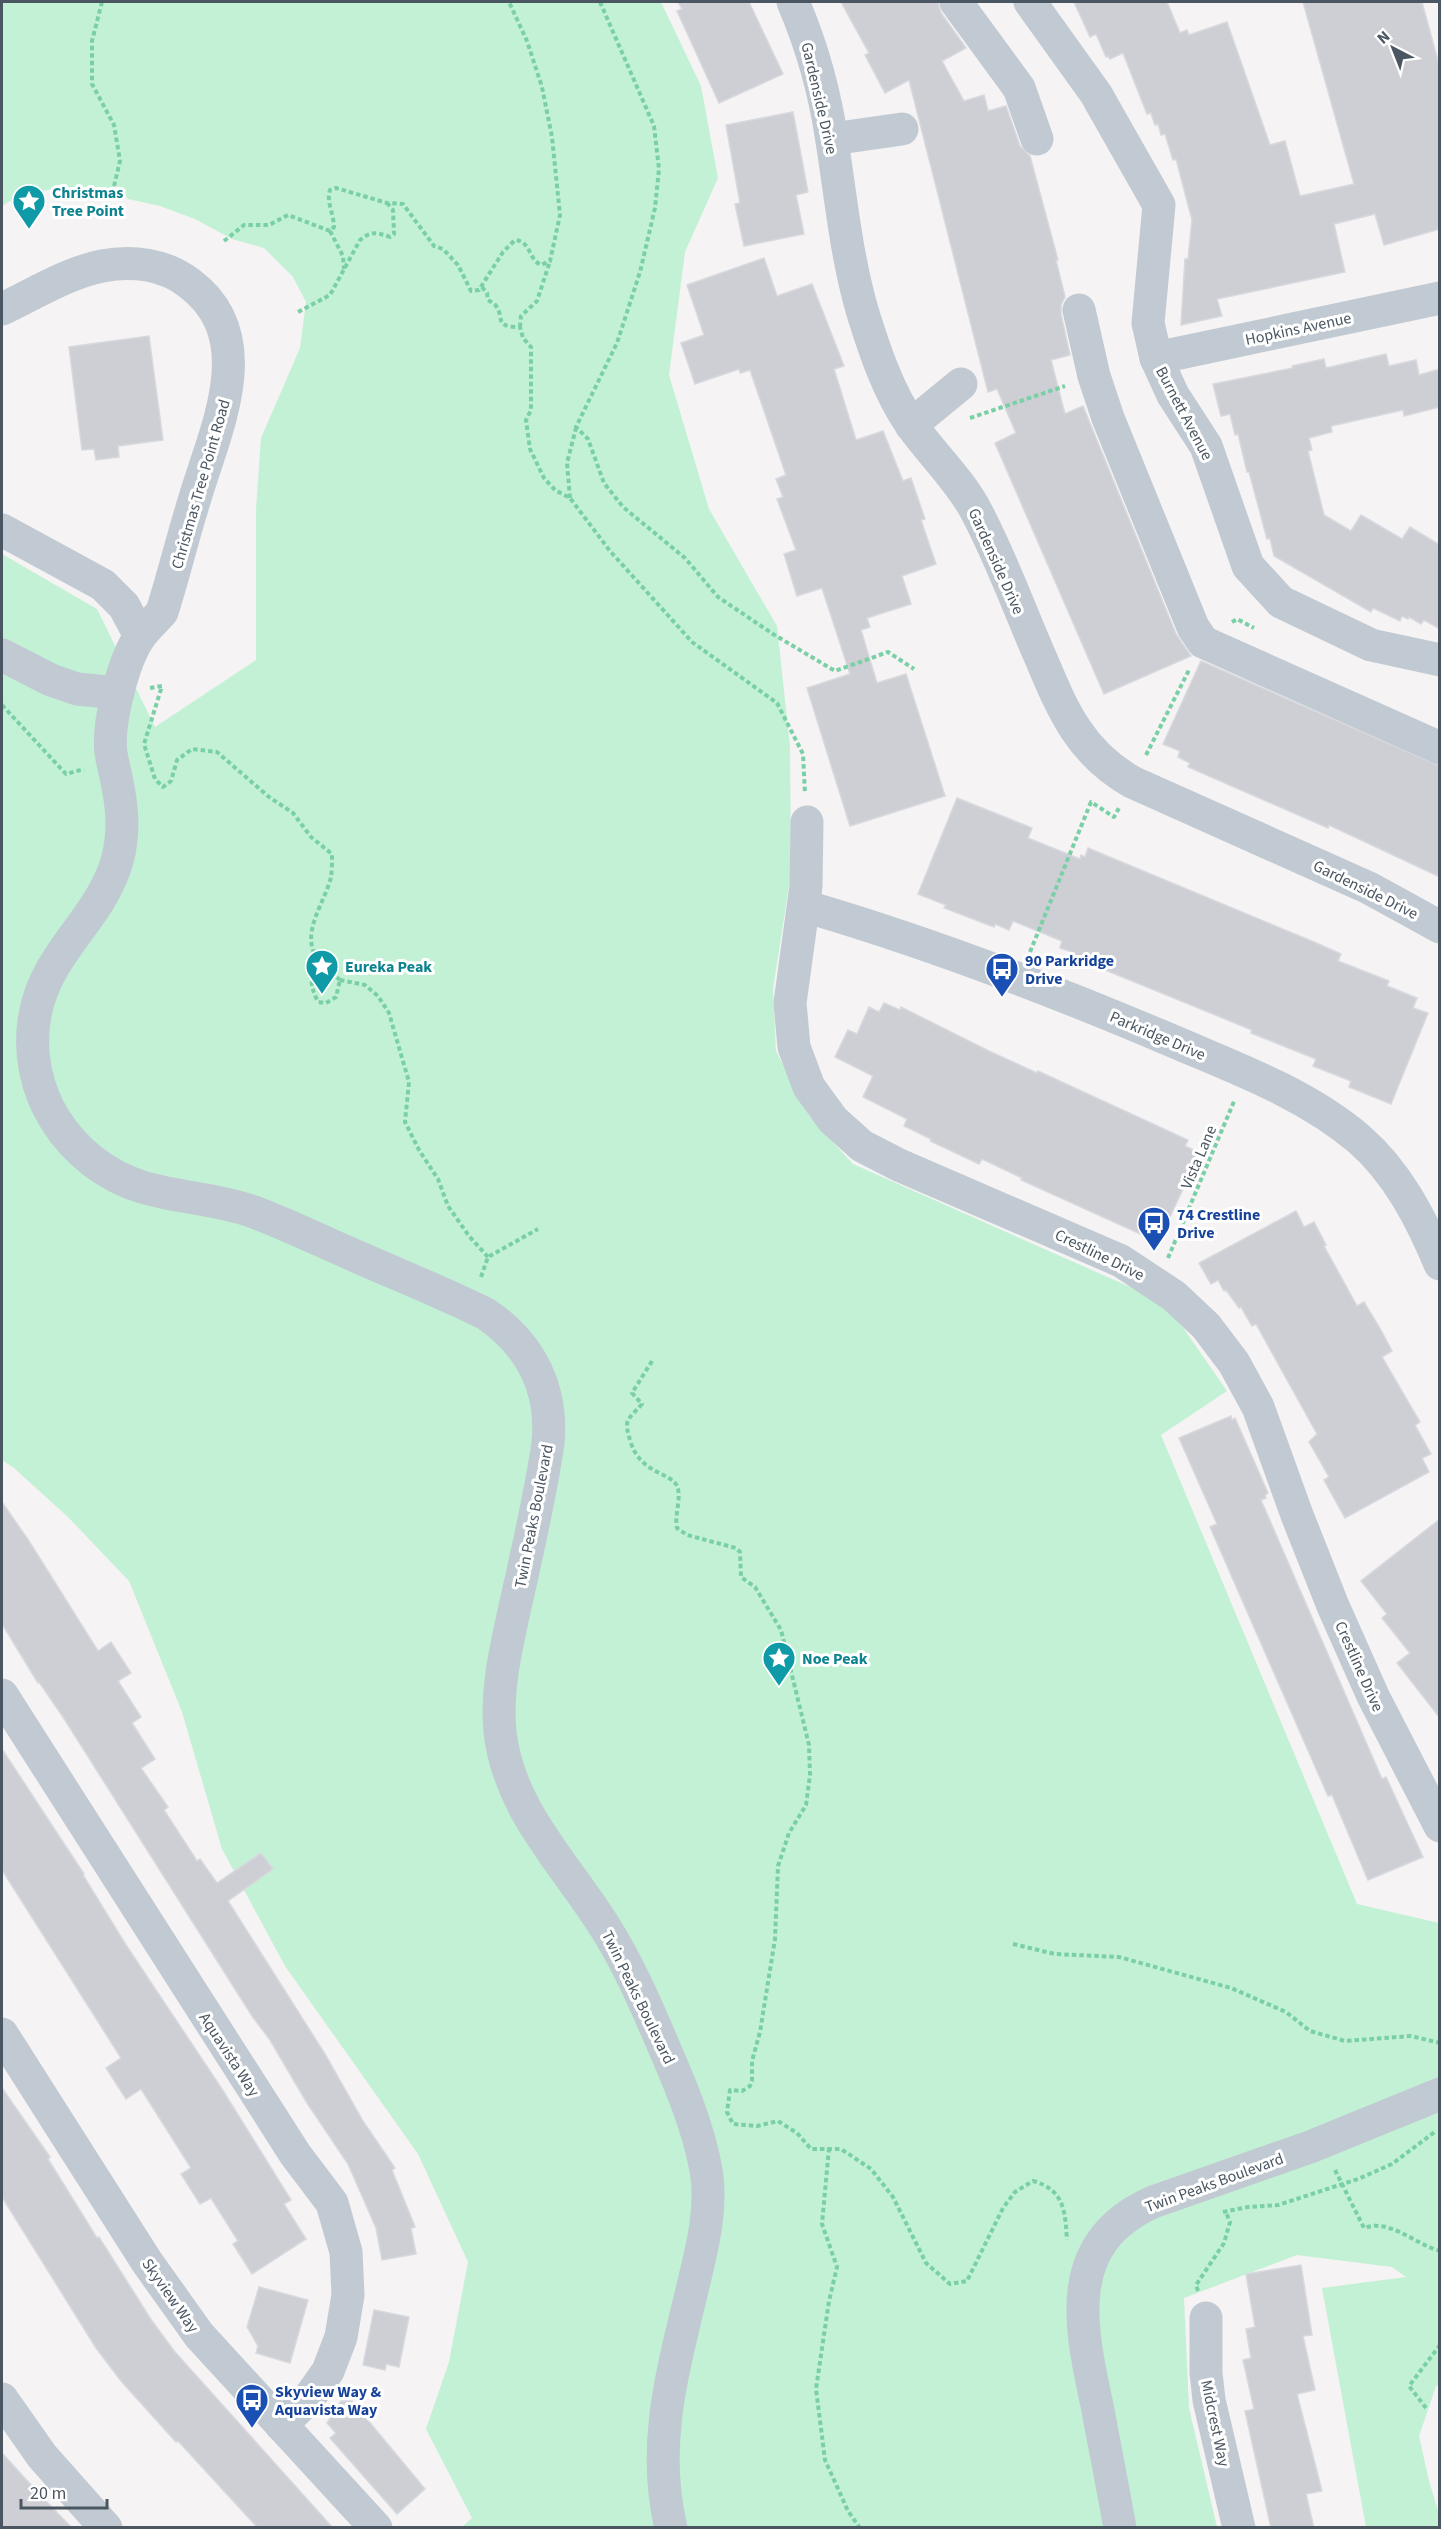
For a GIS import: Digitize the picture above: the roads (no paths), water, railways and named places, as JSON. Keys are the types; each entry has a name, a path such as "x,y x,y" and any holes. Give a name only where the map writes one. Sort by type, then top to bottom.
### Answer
{"street":[{"name":"Gardenside Drive","path":"793,2 817,72 832,139 845,236 861,307 880,362 911,425 953,476 975,509 1068,720 1099,759 1132,782 1369,888 1440,927"},
{"path":"956,2 1019,88 1037,139"},
{"name":"Burnett Avenue","path":"1030,2 1096,94 1159,205 1148,323 1156,358 1173,394 1206,446 1248,566 1281,602 1371,645 1440,660"},
{"path":"832,139 902,129"},
{"name":"Christmas Tree Point Road","path":"2,309 84,271 102,266 135,263 152,266 184,279 198,290 219,318 228,353 229,372 223,410 162,612 140,636 118,693"},
{"name":"Hopkins Avenue","path":"1156,358 1440,298"},
{"path":"1079,310 1094,376 1108,417 1192,627 1203,642 1440,748"},
{"path":"911,425 961,384"},
{"path":"2,530 103,585 124,606 140,636"},
{"path":"2,655 51,680 77,689 118,693"},
{"name":"Twin Peaks Boulevard","path":"118,693 111,730 111,758 119,784 122,814 121,845 109,883 97,905 49,971 38,999 32,1031 37,1080 53,1117 63,1133 92,1161 126,1181 145,1188 252,1211 470,1306 500,1324 521,1344 538,1372 548,1407 550,1425 545,1464 501,1683 499,1713 506,1763 515,1790 532,1824 584,1894 633,1977 685,2096 707,2173 705,2232 663,2422 663,2478 671,2528"},
{"name":"Crestline Drive","path":"807,822 804,906 792,985 791,1024 801,1068 809,1087 833,1120 862,1146 1101,1252 1157,1283 1206,1326 1247,1384 1267,1428 1297,1515 1333,1606 1383,1716 1440,1826"},
{"name":"Parkridge Drive","path":"804,906 899,935 1010,974 1246,1073 1309,1104 1360,1140 1387,1169 1422,1224 1440,1264"},
{"name":"Aquavista Way","path":"2,1695 288,2144 332,2203 345,2252 348,2295 341,2337 328,2371 309,2398 281,2425"},
{"name":"Skyview Way","path":"2,2034 172,2299 228,2368 376,2528"},
{"name":"Twin Peaks Boulevard","path":"1120,2528 1083,2332 1081,2307 1085,2280 1094,2258 1106,2239 1131,2214 1154,2202 1216,2198 1322,2142 1440,2094"},
{"name":"Midcrest Way","path":"1206,2318 1206,2373 1209,2400 1239,2528"},
{"path":"2,2399 42,2456 106,2528"}],"place":[{"name":"Christmas Tree Point","path":"29,230"},
{"name":"Eureka Peak","path":"322,995"},
{"name":"90 Parkridge Drive","path":"1002,998"},
{"name":"74 Crestline Drive","path":"1154,1252"},
{"name":"Noe Peak","path":"779,1687"},
{"name":"Skyview Way & Aquavista Way","path":"252,2429"}]}
